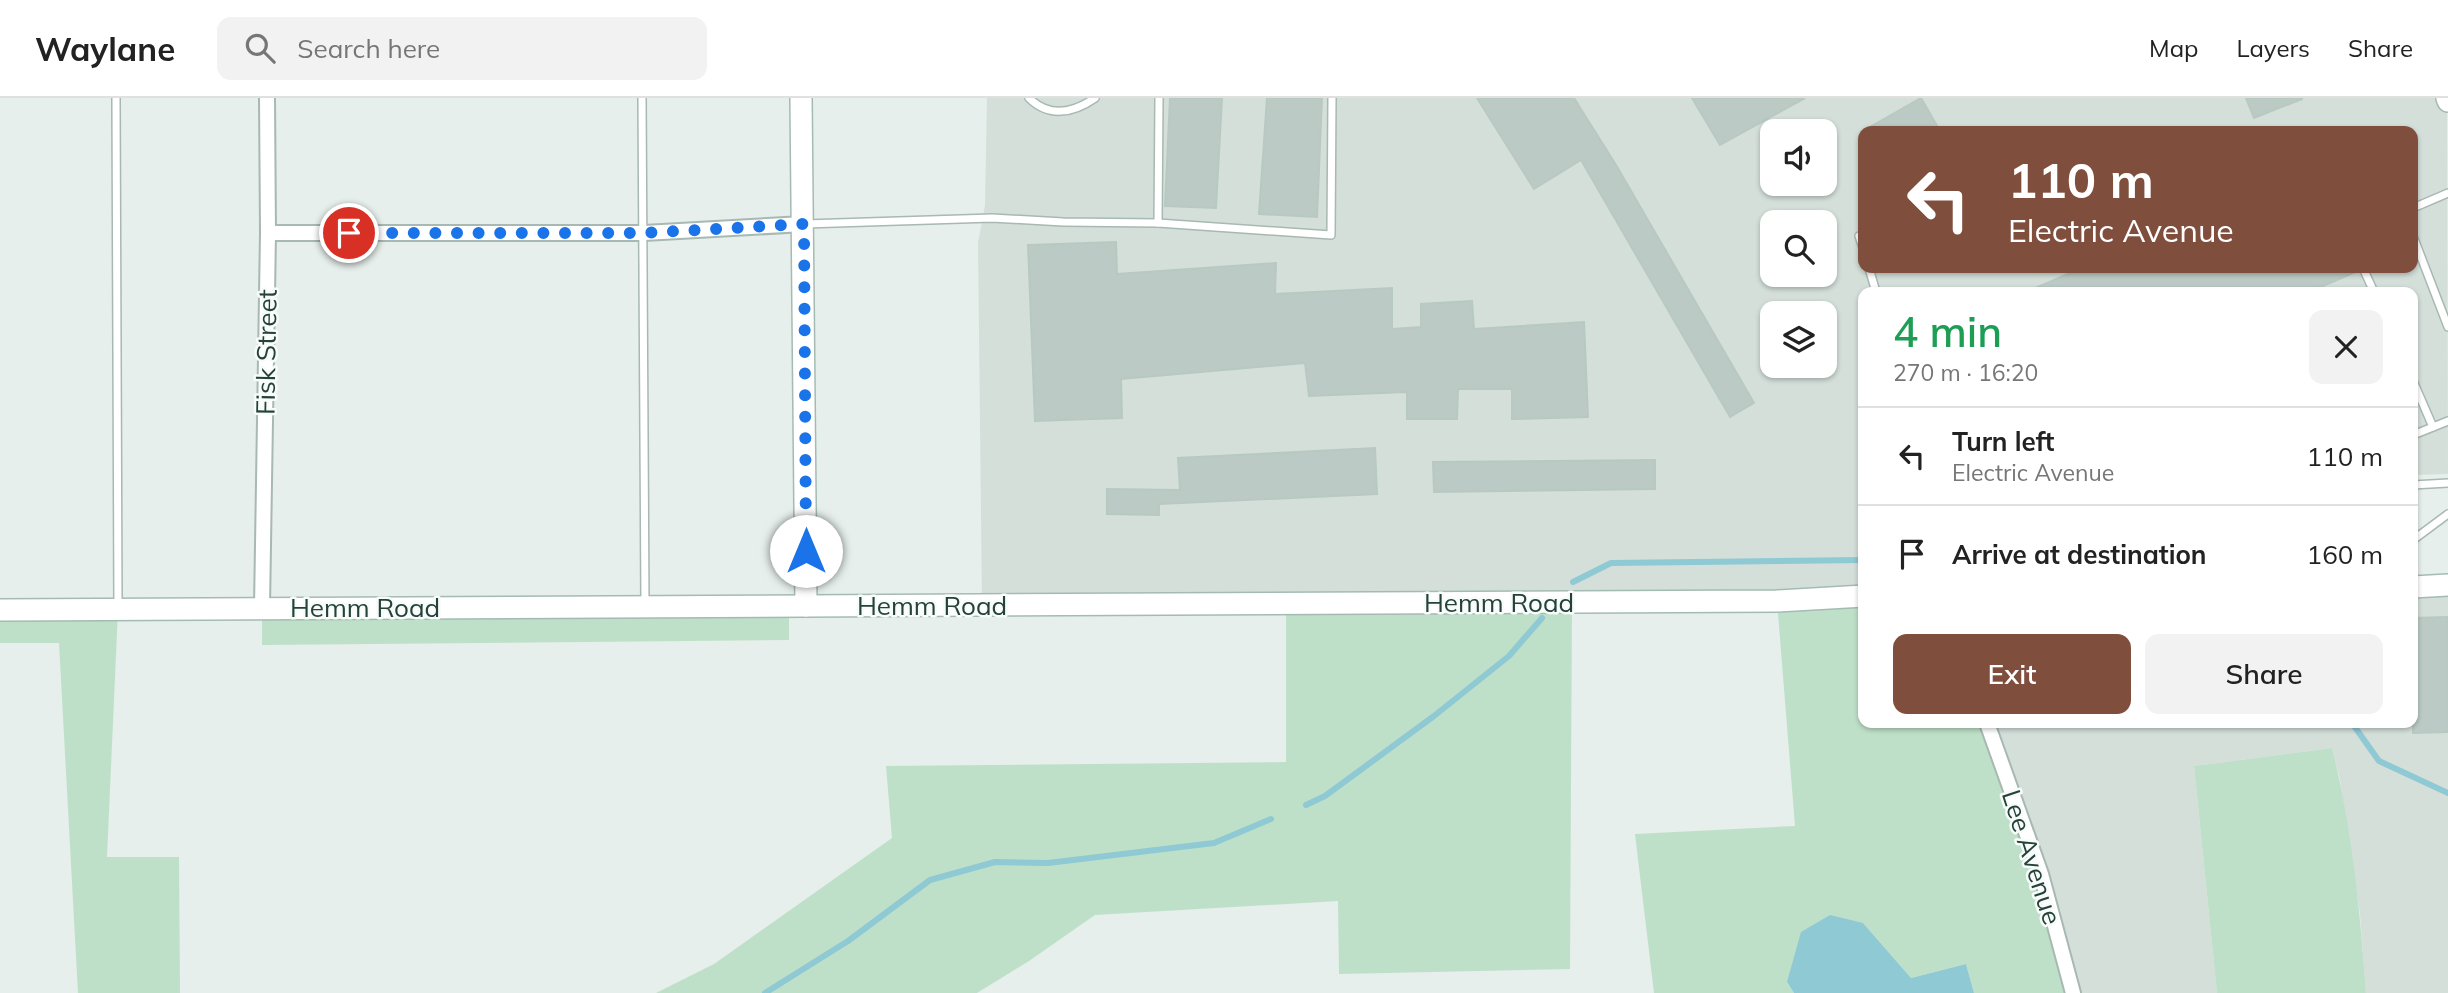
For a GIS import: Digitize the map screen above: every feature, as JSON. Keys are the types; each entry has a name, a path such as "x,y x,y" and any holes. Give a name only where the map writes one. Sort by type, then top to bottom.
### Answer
{"street":[{"name":"Fisk Street","path":"262,607 268,233 267,98"},
{"path":"801,98 806,606"},
{"path":"268,233 644,233 804,224"},
{"path":"2418,587 2448,585"},
{"name":"Hemm Road","path":"0,610 1764,601 1858,596"},
{"name":"Lee Avenue","path":"1989,728 2041,874 2073,993"}],"lane":[{"path":"116,98 118,610"},
{"path":"642,98 645,606"},
{"path":"1029,98 1039,108 1062,113 1095,98"},
{"path":"1158,223 1159,98"},
{"path":"804,224 992,218 1158,223 1331,235 1332,98"},
{"path":"2418,206 2448,193"},
{"path":"2418,251 2448,327"},
{"path":"2418,392 2433,427"},
{"path":"2418,433 2448,421"},
{"path":"2418,485 2448,484"},
{"path":"2418,536 2448,514"}],"shaded area":[{"path":"987,98 2447,98 2448,474 2418,475 2418,287 1858,287 1858,597 982,605 978,243 985,205"},
{"path":"2448,585 2448,993 2366,993 2360,914 2340,780 2332,748 2194,766 2217,993 2073,993 1989,728 2418,728 2418,587"}],"green space":[{"path":"1858,598 1858,728 1989,728 2073,993 1974,993 1966,964 1911,978 1863,923 1787,982 1794,993 1654,993 1635,834 1795,826 1777,601"},
{"path":"1572,602 1570,969 1339,974 1338,901 1095,915 977,993 656,993 714,964 892,838 886,766 1286,762 1286,603"},
{"path":"789,606 789,640 262,645 262,607"},
{"path":"0,610 118,610 107,857 179,857 180,993 78,993 59,643 0,643"},
{"path":"2332,748 2354,869 2366,993 2217,993 2194,766"}],"water":[{"path":"1830,915 1863,923 1911,978 1966,964 1974,993 1794,993 1787,982 1801,932"}],"building":[{"path":"1170,98 1222,98 1216,208 1165,206"},
{"path":"1267,98 1322,98 1317,217 1259,214"},
{"path":"1477,98 1574,98 1616,165 1754,403 1730,417 1581,160 1534,189"},
{"path":"1692,98 1805,98 1767,119 1760,119 1760,123 1720,145"},
{"path":"1921,98 1937,126 1872,126"},
{"path":"2246,98 2302,98 2302,99 2254,118"},
{"path":"1116,242 1117,274 1276,263 1275,294 1392,288 1392,329 1421,327 1421,304 1472,301 1474,329 1584,322 1588,417 1512,419 1512,389 1458,389 1457,419 1407,419 1407,392 1309,396 1305,363 1121,379 1122,418 1035,421 1028,245"},
{"path":"2070,273 2353,273 2321,287 2038,287"},
{"path":"1375,448 1377,494 1159,504 1159,515 1107,514 1107,489 1180,490 1178,458"},
{"path":"1655,460 1655,489 1434,492 1433,462"},
{"path":"2448,617 2448,732 2413,733 2413,728 2418,728 2418,618"}],"waterway":[{"path":"1573,582 1611,563 1858,560"},
{"path":"1306,805 1325,796 1434,716 1509,656 1542,618"},
{"path":"2356,728 2379,761 2448,793"},
{"path":"765,993 848,941 930,880 995,862 1048,863 1214,843 1271,819"}],"route":[{"path":"349,233 644,233 804,224 806,551"}]}
